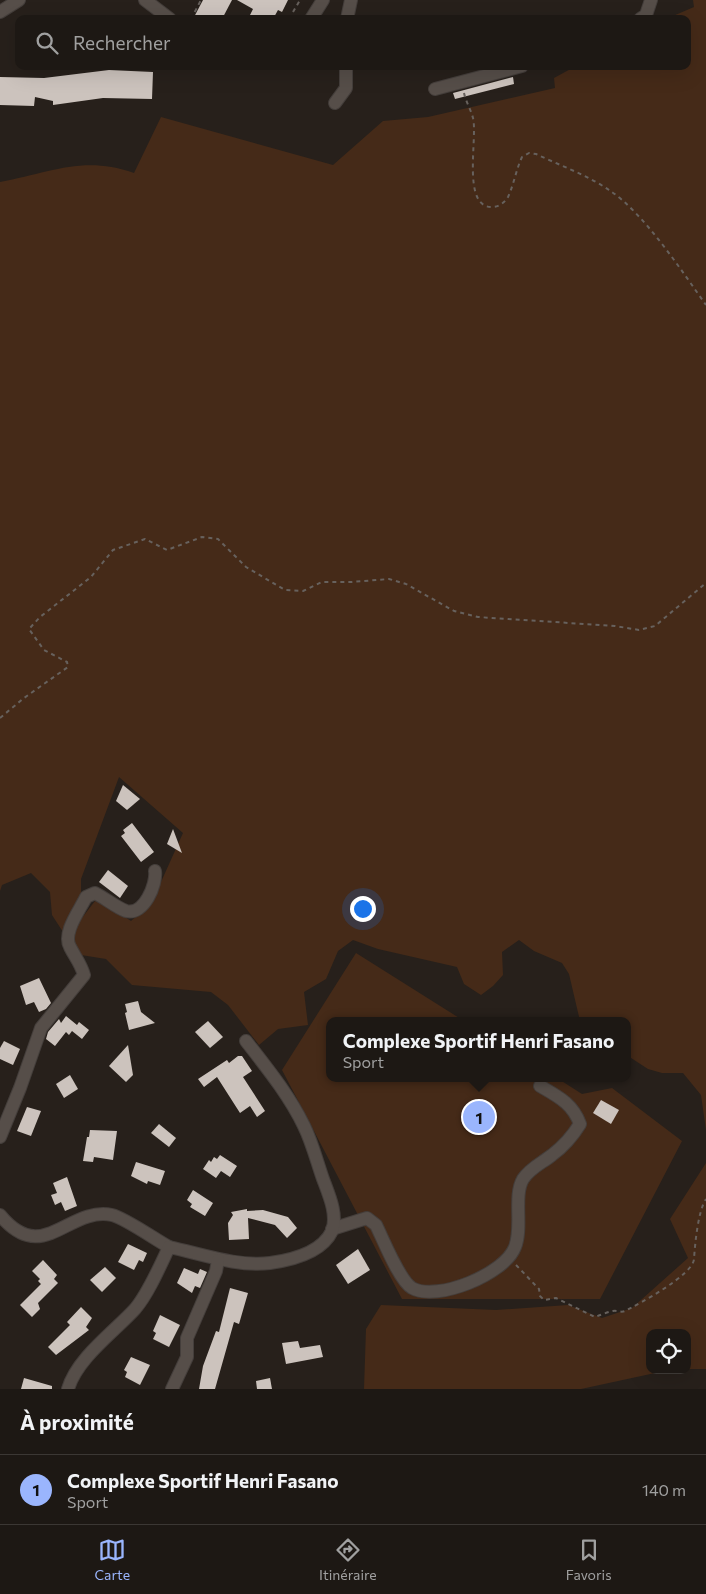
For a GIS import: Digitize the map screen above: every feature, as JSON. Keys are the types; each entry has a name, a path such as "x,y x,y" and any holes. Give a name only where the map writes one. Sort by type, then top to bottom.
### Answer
{"street":[{"path":"0,12 19,0"},
{"path":"145,0 165,15"},
{"path":"314,15 323,0"},
{"path":"348,15 351,0"},
{"path":"646,15 651,0"},
{"path":"335,104 346,88 346,70"},
{"path":"435,89 507,70"},
{"path":"0,1137 41,1028 84,975 80,962 68,946 68,934 86,897 95,893 126,911 132,911 146,901 152,892 156,879 155,871"},
{"path":"0,1215 10,1227 21,1234 31,1237 43,1235 96,1215 113,1215 170,1247 218,1260 270,1263 294,1258 324,1244 332,1229 333,1207 304,1126 277,1082 246,1040"},
{"path":"332,1229 367,1218 376,1225 406,1282 410,1287 422,1292 438,1292 484,1276 509,1257 515,1248 519,1228 519,1197 522,1180 570,1140 580,1124 576,1112 565,1100 540,1086"},
{"path":"68,1389 70,1380 99,1343 136,1307 170,1247"},
{"path":"172,1389 187,1357 187,1338 216,1271 218,1260"}],"path":[{"path":"193,15 201,0"},
{"path":"291,15 300,0"},
{"path":"461,82 468,108 473,117 476,144 472,181 475,195 482,204 492,207 501,204 508,198 522,157 529,153 536,154 609,190 629,208 665,248 706,305"},
{"path":"0,718 24,698 68,667 67,662 44,650 29,628 40,617 91,577 113,550 145,539 167,550 202,537 218,539 246,567 285,590 303,591 322,582 389,579 406,584 454,611 478,617 615,626 639,630 654,626 686,602 706,583"},
{"path":"509,1257 539,1289 540,1296 544,1300 556,1298 595,1318 614,1311 623,1312 649,1299 690,1269 694,1261 694,1240 699,1229 701,1206 706,1200"}],"shaded area":[{"path":"693,0 706,0 706,1130 701,1095 683,1073 662,1073 648,1069 631,1058 631,1017 579,1017 569,974 562,963 534,951 519,940 502,952 503,975 481,995 464,984 457,967 378,949 353,940 338,951 326,979 304,992 308,1025 278,1029 259,1045 228,1005 211,992 132,985 106,959 81,955 73,939 78,923 95,901 107,905 131,921 152,902 183,833 119,777 81,879 81,894 63,932 52,915 50,892 31,873 2,885 0,891 0,182 67,167 99,166 134,173 161,117 333,165 383,121 428,117 555,88 554,78 569,70 691,70 691,15 675,15 694,7"},
{"path":"356,953 458,1017 326,1017 326,1082 563,1082 582,1094 612,1088 682,1141 600,1299 402,1299 282,1070"},
{"path":"706,1163 706,1369 691,1369 691,1329 646,1329 646,1374 650,1374 581,1389 364,1389 366,1329 381,1305 496,1310 568,1305 602,1318 632,1308 688,1258 670,1219"}],"building":[{"path":"203,0 232,0 224,15 195,15"},
{"path":"237,0 288,0 282,12 278,10 275,15 250,15 253,9"},
{"path":"109,70 153,72 152,99 103,98 53,105 53,101 35,97 34,106 0,105 0,77 44,78"},
{"path":"513,77 514,84 455,99 453,93"},
{"path":"123,785 140,799 127,810 116,801"},
{"path":"132,823 154,852 141,862 121,836 125,833 123,830"},
{"path":"173,829 182,853 167,844"},
{"path":"108,870 128,886 120,898 99,882"},
{"path":"39,978 51,1003 46,1009 39,1012 34,1002 26,1005 20,986"},
{"path":"138,1001 141,1012 155,1023 129,1030 125,1004"},
{"path":"66,1016 77,1025 79,1022 89,1030 82,1039 72,1031 69,1035 66,1032 55,1046 46,1039 48,1032 59,1019 61,1023"},
{"path":"208,1021 223,1037 210,1048 195,1032"},
{"path":"4,1041 20,1049 13,1065 0,1059 0,1048"},
{"path":"128,1045 133,1075 126,1082 109,1066"},
{"path":"238,1056 242,1056 252,1071 243,1077 265,1111 257,1117 250,1106 240,1113 217,1077 204,1087 198,1079 227,1060 229,1063"},
{"path":"70,1075 78,1089 64,1098 56,1084"},
{"path":"601,1100 619,1110 611,1124 593,1113"},
{"path":"27,1107 41,1111 31,1136 17,1131"},
{"path":"159,1124 176,1138 169,1147 151,1133"},
{"path":"90,1130 117,1131 113,1160 94,1157 93,1162 83,1161"},
{"path":"220,1155 237,1166 230,1177 221,1171 216,1178 203,1169 209,1160 211,1162 214,1157 217,1159"},
{"path":"136,1162 165,1171 160,1185 148,1181 147,1184 131,1176"},
{"path":"67,1177 77,1206 65,1211 61,1202 55,1205 51,1195 57,1193 53,1183"},
{"path":"193,1190 213,1203 205,1216 190,1207 192,1204 187,1200"},
{"path":"247,1209 247,1211 263,1210 288,1217 297,1228 287,1238 275,1225 248,1218 249,1239 229,1240 228,1223 233,1215 231,1212"},
{"path":"128,1244 147,1253 143,1262 139,1260 134,1270 118,1262"},
{"path":"358,1249 370,1270 348,1284 336,1265"},
{"path":"43,1260 57,1275 54,1279 58,1283 38,1303 40,1309 32,1317 20,1305 41,1284 38,1281 40,1279 32,1271"},
{"path":"105,1267 116,1278 102,1292 90,1280"},
{"path":"184,1268 198,1274 200,1269 207,1272 200,1288 195,1286 192,1293 177,1283"},
{"path":"230,1288 248,1293 239,1324 234,1322 215,1389 199,1389 203,1366 216,1331 219,1332"},
{"path":"81,1307 92,1318 86,1327 89,1330 56,1355 48,1347 70,1325 67,1322"},
{"path":"160,1315 180,1325 169,1347 153,1339 156,1333 153,1331"},
{"path":"298,1341 300,1348 320,1345 323,1357 286,1364 282,1343"},
{"path":"131,1357 150,1365 140,1385 125,1377 127,1372 124,1370"},
{"path":"24,1378 52,1386 52,1389 21,1389"},
{"path":"270,1378 272,1389 257,1389 256,1381"}],"place":[{"name":"Complexe Sportif Henri Fasano","path":"479,1117"}]}
